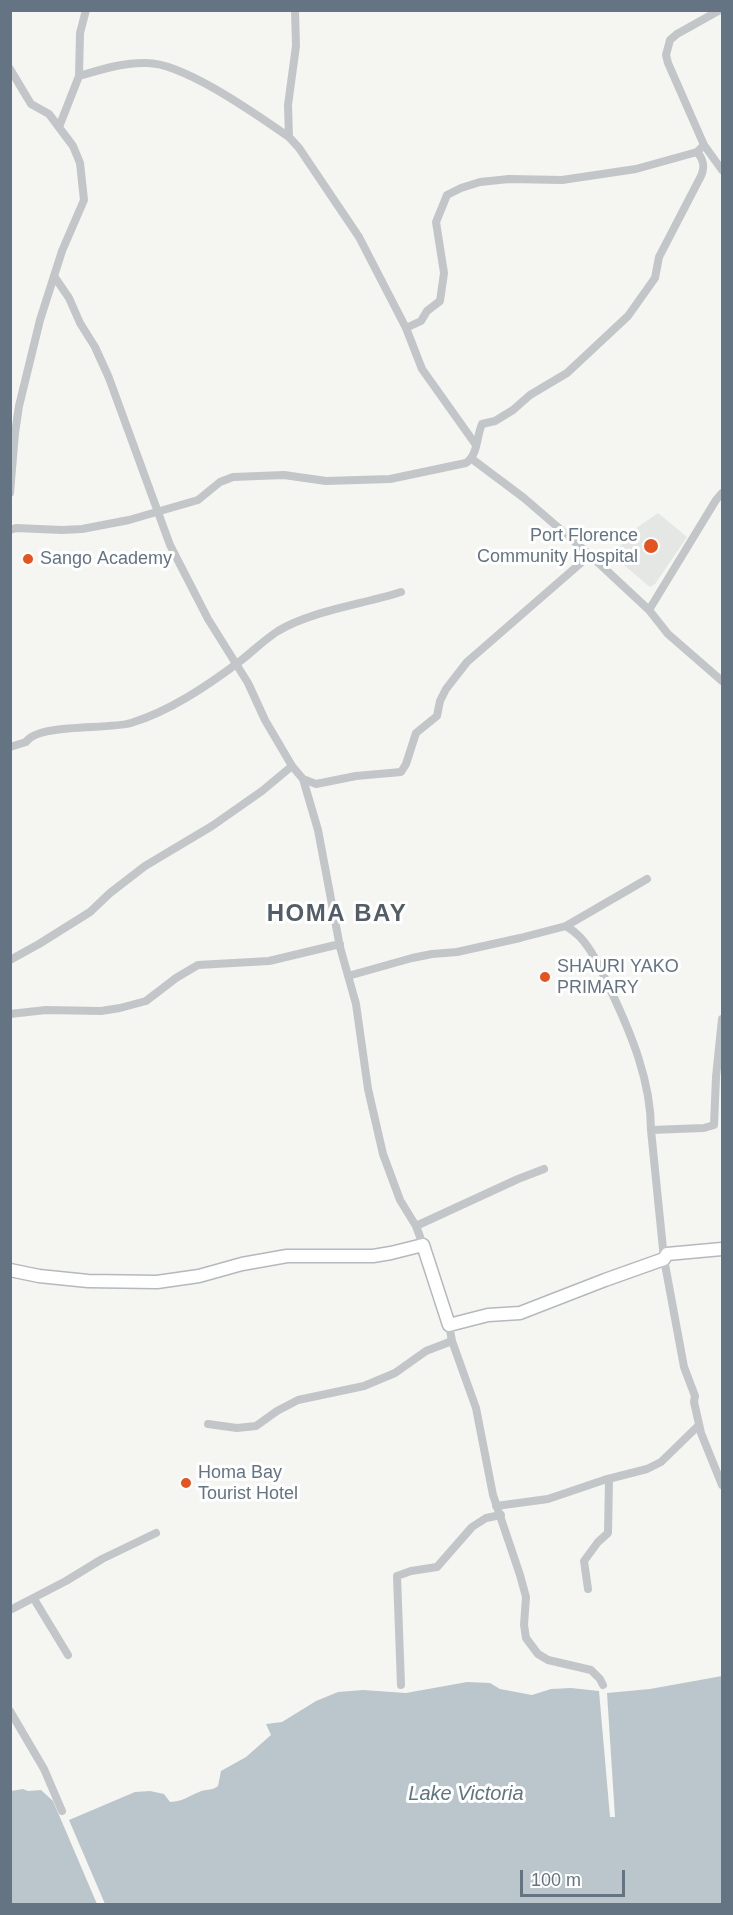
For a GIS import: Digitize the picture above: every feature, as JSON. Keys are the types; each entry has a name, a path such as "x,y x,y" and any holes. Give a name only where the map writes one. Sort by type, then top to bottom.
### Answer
{"street":[{"path":"59,127 79,76 80,33 86,10"},
{"path":"289,138 288,105 296,46 295,10"},
{"path":"720,10 677,34 670,40 666,55 704,145 723,170"},
{"path":"79,76 128,65 164,64 209,86 289,138 299,148 359,237 406,328 422,369 476,445"},
{"path":"10,69 31,104 49,114 73,146 80,163 84,200 62,251 40,320 13,433 10,493"},
{"path":"406,328 421,321 427,311 440,301 444,273 435,228 447,195 480,182 509,179 562,180 636,169 697,152 704,145"},
{"path":"10,530 82,529 129,520 198,500 220,482 233,477 284,475 326,481 390,479 466,463 472,459 482,424 495,421 513,410 530,395 567,373 628,316 656,278 659,257 701,176 704,166 697,152"},
{"path":"54,276 69,298 109,378 170,545 204,610 248,682 265,720 303,779 318,830 340,946 356,1004 368,1089 383,1154 400,1200 416,1226 423,1245 452,1341 476,1408 496,1506 501,1515 526,1597 524,1625 526,1638 538,1654 548,1660 591,1670 603,1685"},
{"path":"472,459 524,498 590,555 649,610 668,634 723,681"},
{"path":"649,610 716,500 723,493"},
{"path":"303,779 316,784 356,776 401,772 416,733 437,716 440,701 446,689 467,662 590,555"},
{"path":"10,747 26,742 29,737 47,730 114,726 146,718 186,698 273,635 300,620 401,592"},
{"path":"10,960 90,912 145,866 212,826 262,791 292,765"},
{"path":"348,976 412,958 457,952 566,926 647,879"},
{"path":"566,926 581,938 601,970 627,1024 644,1077 651,1115 664,1259 684,1367 695,1396 694,1402 701,1433 723,1485"},
{"path":"10,1014 46,1010 101,1011 120,1008 146,1001 176,978 198,965 269,961 340,944 340,946"},
{"path":"651,1130 704,1128 714,1125 716,1077 723,1019"},
{"path":"416,1226 544,1169"},
{"path":"10,1270 39,1276 88,1281 157,1282 199,1276 242,1264 287,1256 373,1256 423,1245"},
{"path":"449,1325 488,1315 520,1313 664,1259 667,1254 723,1249"},
{"path":"208,1424 237,1428 256,1426 298,1400 364,1386 395,1373 426,1351 452,1341"},
{"path":"496,1506 548,1499 647,1469 661,1462 699,1425"},
{"path":"588,1588 584,1561 608,1533 609,1479"},
{"path":"401,1685 397,1576 411,1571 438,1567 472,1527 486,1518 501,1515"},
{"path":"10,1610 34,1599 102,1559 156,1533"},
{"path":"34,1599 68,1655"},
{"path":"10,1710 44,1769 62,1811"}],"shaded area":[{"name":"Port Florence Community Hospital","path":"658,513 687,537 655,584 650,587 612,555 635,529"}],"water":[{"name":"Lake Victoria","path":"722,1676 722,1904 105,1904 69,1820 135,1792 150,1791 164,1794 170,1802 216,1788 221,1771 246,1757 271,1735 266,1724 282,1722 316,1701 338,1692 363,1690 406,1693 467,1682 490,1683 500,1689 532,1695 551,1689 571,1688 599,1691 610,1817 615,1817 607,1693 650,1689"},
{"path":"41,1790 53,1801 97,1904 11,1904 11,1791"}],"place":[{"name":"Port Florence Community Hospital","path":"651,546"},
{"name":"Sango Academy","path":"28,559"},
{"name":"SHAURI YAKO PRIMARY","path":"545,977"},
{"name":"Homa Bay Tourist Hotel","path":"186,1483"}],"district":[{"name":"HOMA BAY","path":"337,914"}]}
